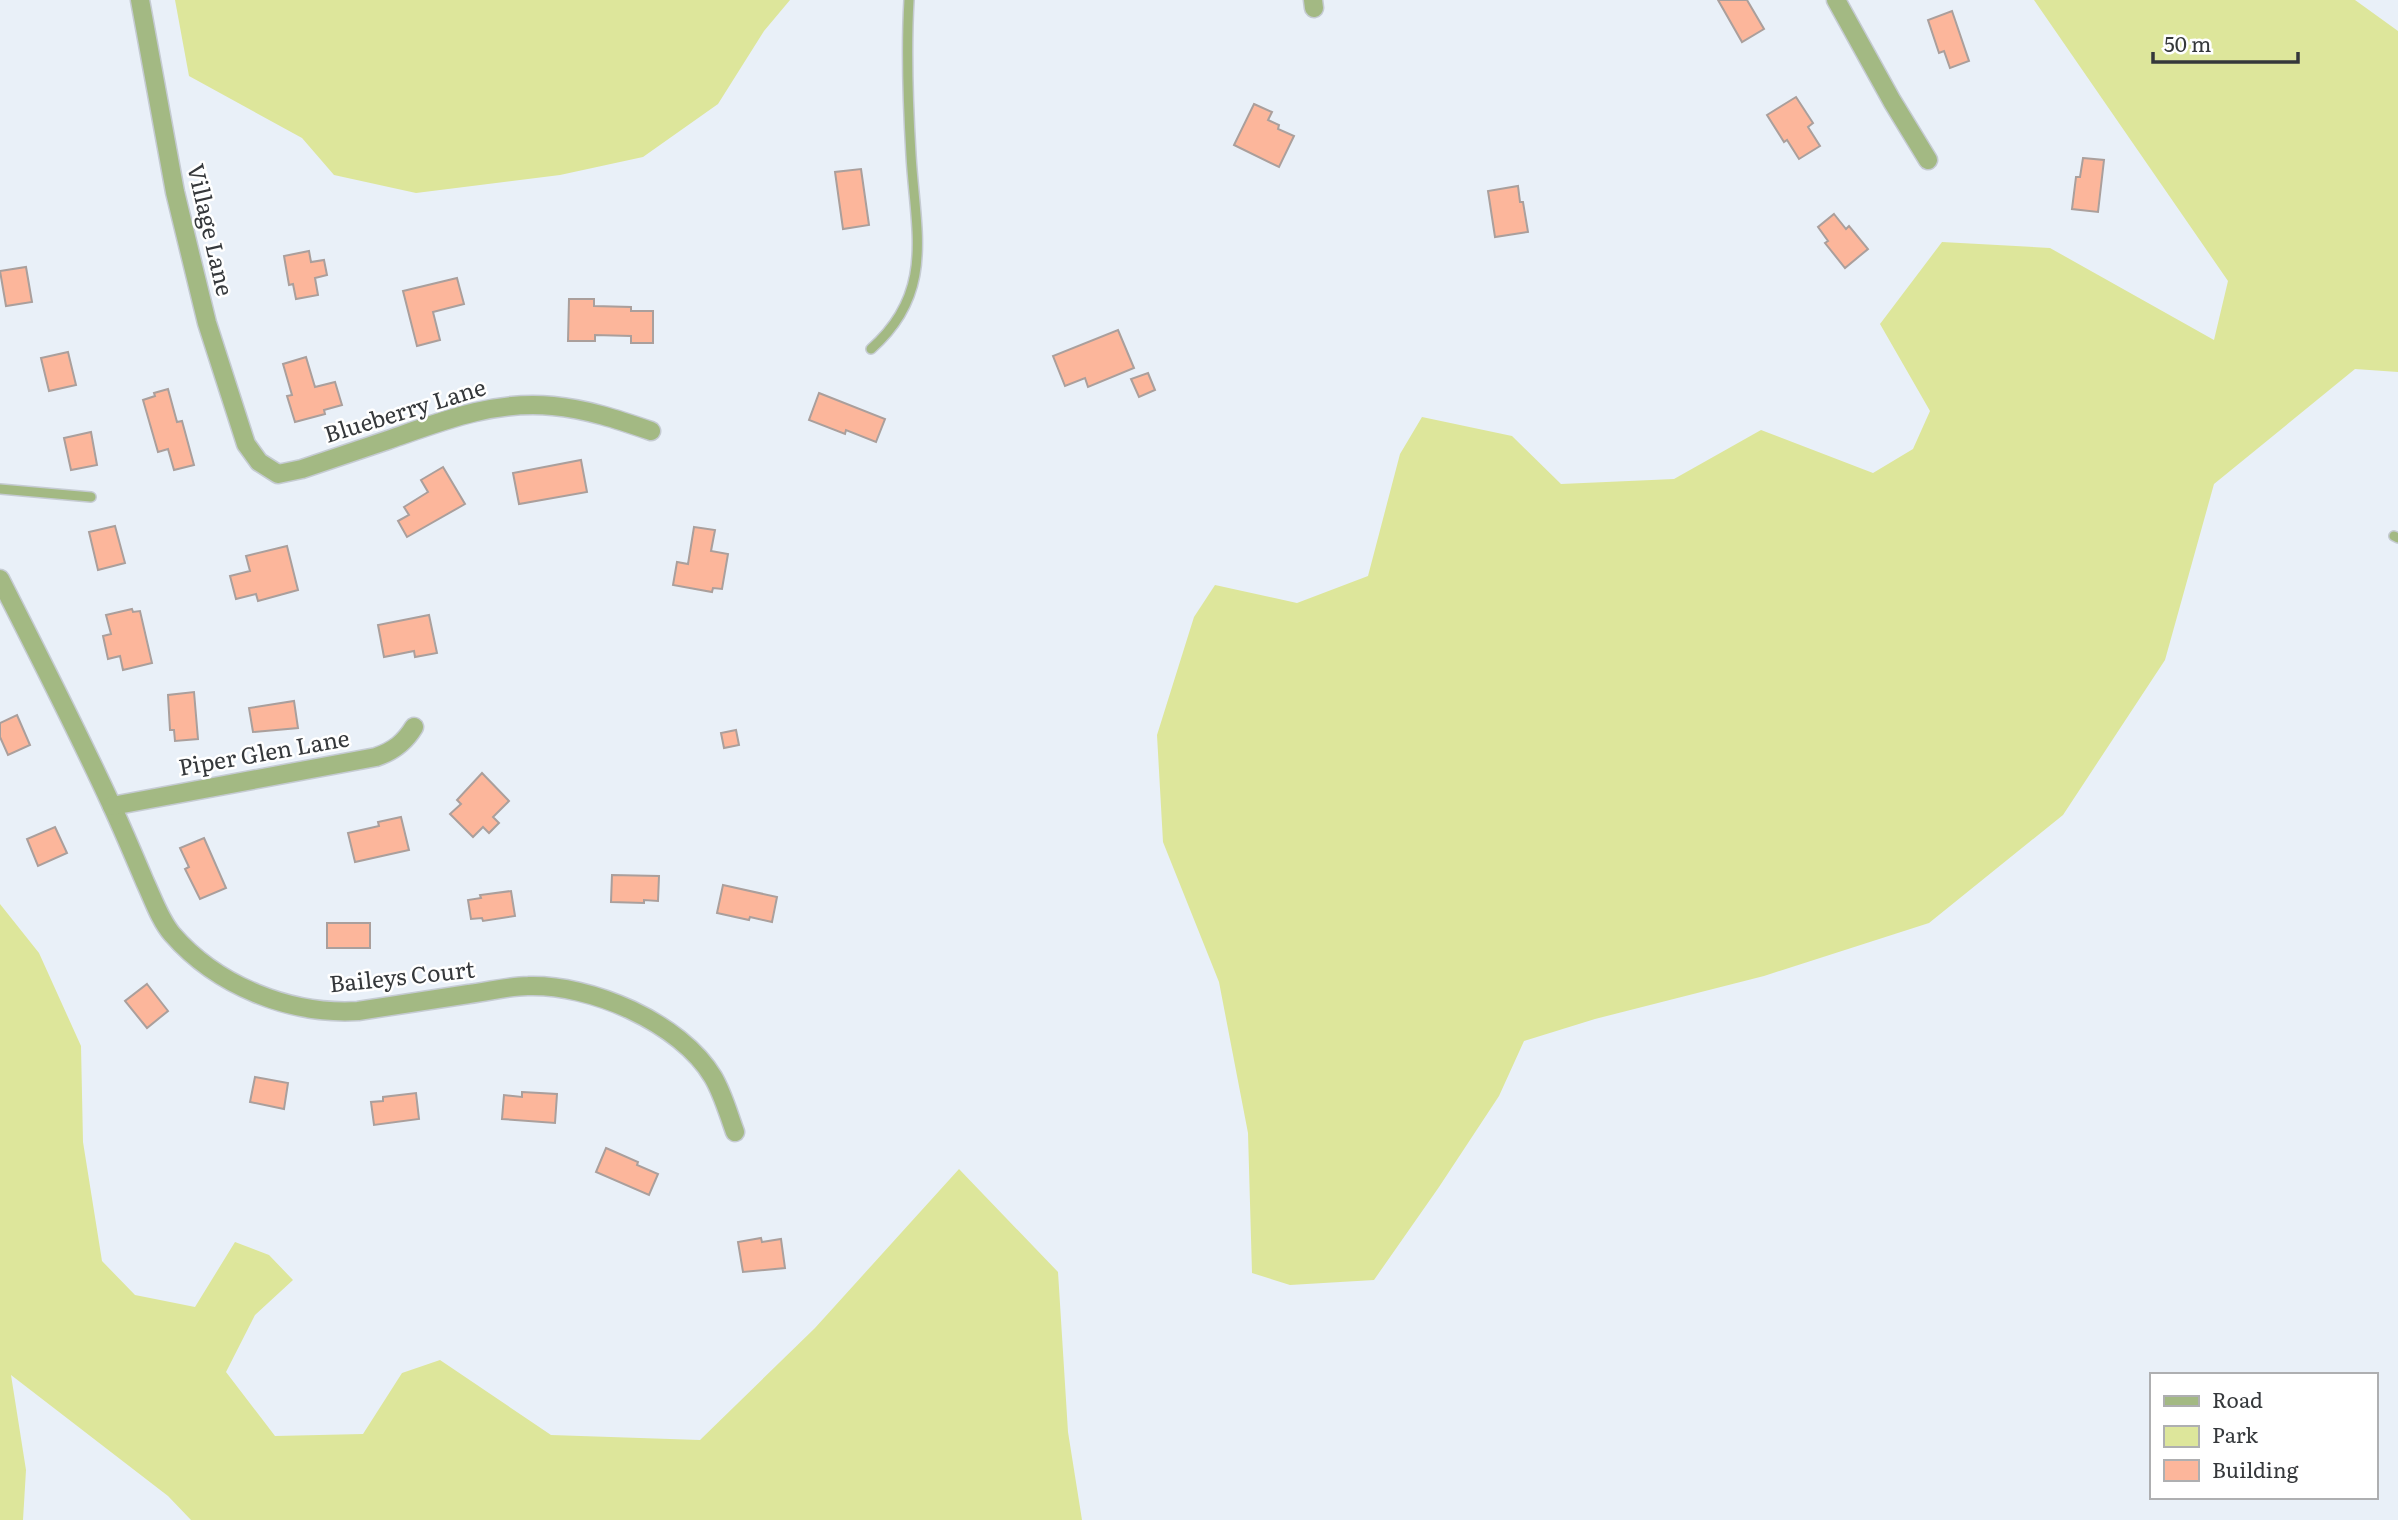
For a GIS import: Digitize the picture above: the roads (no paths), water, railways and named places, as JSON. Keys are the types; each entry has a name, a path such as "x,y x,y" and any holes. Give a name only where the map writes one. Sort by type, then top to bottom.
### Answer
{"street":[{"name":"Village Lane","path":"140,0 175,192 206,323 246,444 259,462"},
{"path":"1836,0 1892,102 1928,160"},
{"name":"Blueberry Lane","path":"259,462 278,474 290,472 446,419 481,409 514,405 552,405 588,411 651,430"},
{"name":"Baileys Court","path":"0,579 68,711 153,900 170,931 193,956 256,994 290,1005 331,1012 358,1011 527,986 557,988 606,998 647,1018 692,1050 712,1076 735,1132"},
{"name":"Piper Glen Lane","path":"112,806 376,757 396,748 414,727"}],"lane":[{"path":"871,349 886,336 904,307 918,264 908,87 909,0"},
{"path":"0,489 92,497"}]}
